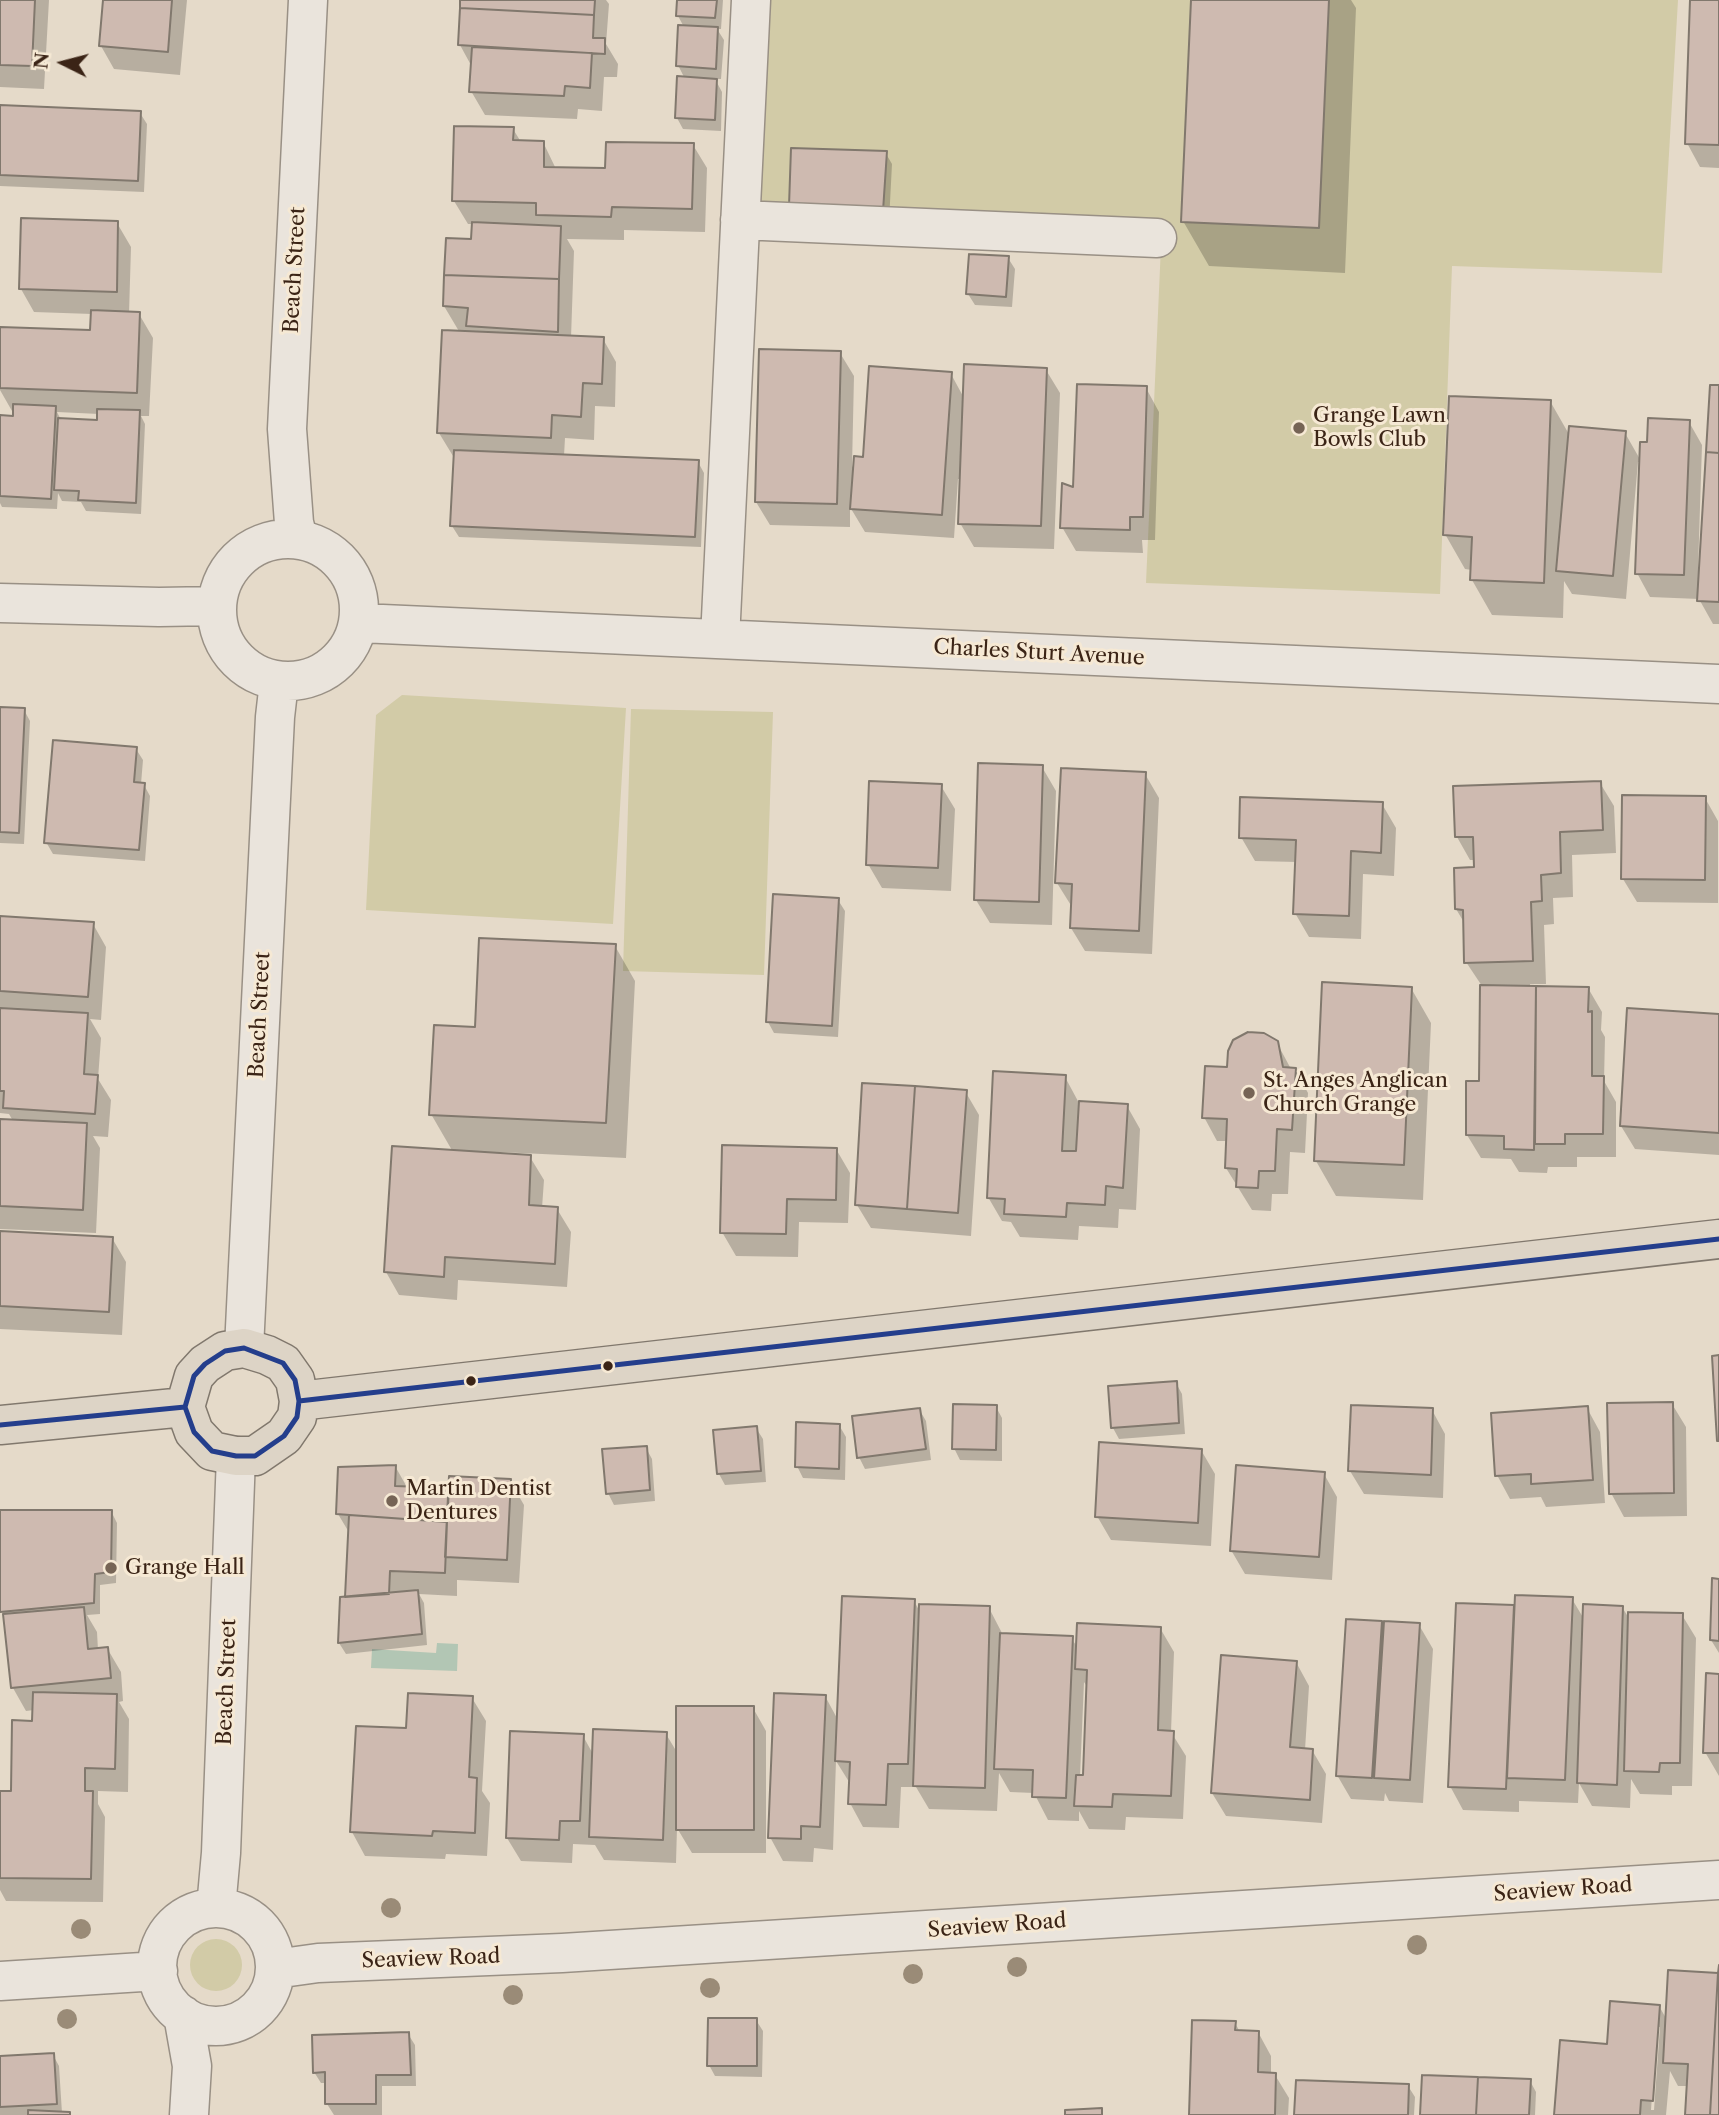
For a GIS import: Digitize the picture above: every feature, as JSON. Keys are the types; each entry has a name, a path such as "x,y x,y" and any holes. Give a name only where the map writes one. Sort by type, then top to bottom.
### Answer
{"main road":[{"path":"299,1401 1719,1239"},
{"path":"244,1349 267,1355 283,1363 295,1380 299,1401 297,1417 284,1436 255,1456 236,1456 212,1451 194,1432 185,1407 194,1376 205,1364 225,1351 244,1349"},
{"path":"0,1425 185,1407"}],"street":[{"name":"Beach Street","path":"298,538 294,523 286,429 308,0"},
{"path":"720,639 751,0"},
{"path":"740,220 1157,237"},
{"path":"298,538 319,545 339,559 352,577 360,599 359,623 352,644 339,662 321,674 301,681 279,682 258,676 240,664 227,647 218,628 216,606 222,583 234,563 252,548 274,539 298,538"},
{"path":"0,603 216,606"},
{"name":"Charles Sturt Avenue","path":"359,623 1719,684"},
{"name":"Beach Street","path":"244,1349 275,717 279,682"},
{"name":"Beach Street","path":"216,1908 236,1456"},
{"name":"Seaview Road","path":"275,1969 318,1963 562,1954 1719,1880"},
{"path":"216,1908 232,1909 259,1926 274,1953 275,1969 272,1987 264,2002 250,2015 234,2023 207,2025 183,2015 170,2003 161,1988 158,1955 173,1927 200,1910 216,1908"},
{"path":"0,1981 158,1971"},
{"path":"183,2015 192,2066 189,2115"}],"shaded area":[{"name":"Grange Lawn Bowls Club","path":"771,0 1678,0 1662,273 1452,266 1440,594 1146,583 1162,223 759,204"},
{"path":"402,695 626,708 613,924 366,910 376,715"},
{"path":"631,709 773,712 764,975 623,971"},
{"path":"437,1643 458,1644 457,1671 371,1668 372,1649 436,1653"},
{"path":"216,1939 226,1941 234,1947 240,1955 240,1975 234,1983 226,1989 216,1991 206,1989 198,1983 192,1975 190,1965 192,1955 198,1947 206,1941"}],"building":[{"path":"0,0 35,0 32,66 0,65"},
{"path":"103,0 172,0 168,52 99,46"},
{"path":"460,0 595,0 594,15 460,8"},
{"path":"677,0 717,0 715,18 676,16"},
{"path":"1191,0 1329,0 1319,228 1181,222"},
{"path":"1690,0 1719,0 1719,145 1685,144"},
{"path":"460,8 594,15 593,38 605,38 605,54 458,45"},
{"path":"678,25 718,27 716,69 676,66"},
{"path":"472,47 592,53 590,88 565,86 564,96 469,92"},
{"path":"677,76 717,79 715,120 675,118"},
{"path":"0,105 141,111 138,181 0,175"},
{"path":"454,126 514,127 513,140 544,141 544,167 605,168 606,142 694,143 692,209 612,207 611,217 536,215 536,203 452,201"},
{"path":"791,148 887,151 883,211 789,206"},
{"path":"21,218 118,221 117,292 19,289"},
{"path":"472,222 561,226 559,279 444,275 446,238 471,239"},
{"path":"969,254 1009,256 1006,297 966,294"},
{"path":"444,275 559,279 558,332 466,326 468,308 443,306"},
{"path":"91,310 140,312 137,393 0,388 0,327 90,330"},
{"path":"442,330 604,337 602,384 583,383 581,417 552,415 551,438 437,433"},
{"path":"759,349 841,351 837,504 755,502"},
{"path":"964,364 1047,368 1041,526 958,524"},
{"path":"869,366 952,372 942,515 850,509 854,456 863,457"},
{"path":"1077,384 1147,386 1143,517 1130,517 1130,530 1060,528 1062,483 1073,487"},
{"path":"1710,385 1719,385 1719,453 1706,452"},
{"path":"1449,396 1551,400 1544,583 1470,580 1472,537 1443,535"},
{"path":"13,404 56,406 51,499 0,496 0,415 13,416"},
{"path":"97,409 140,410 136,503 78,500 79,491 54,490 58,418 97,420"},
{"path":"1648,418 1690,420 1684,575 1635,574 1640,442 1647,442"},
{"path":"1569,426 1626,431 1613,576 1556,571"},
{"path":"454,450 699,460 695,537 450,526"},
{"path":"1706,452 1719,453 1719,602 1697,601"},
{"path":"0,707 25,708 19,833 0,832"},
{"path":"53,740 137,747 134,782 145,783 139,850 44,843"},
{"path":"978,763 1043,765 1039,902 974,900"},
{"path":"1061,768 1146,772 1139,931 1070,928 1072,884 1055,883"},
{"path":"869,781 942,784 938,868 866,865"},
{"path":"1601,781 1603,830 1560,832 1561,873 1541,875 1542,901 1531,902 1533,961 1464,963 1463,910 1455,909 1454,868 1474,867 1473,837 1455,837 1453,786"},
{"path":"1622,795 1706,796 1705,880 1621,879"},
{"path":"1240,797 1383,802 1381,853 1351,851 1349,916 1293,914 1296,840 1239,838"},
{"path":"773,894 839,898 832,1026 766,1022"},
{"path":"0,916 94,922 88,997 0,991"},
{"path":"479,938 616,944 606,1123 429,1115 434,1025 475,1027"},
{"path":"1322,982 1412,987 1404,1165 1314,1161"},
{"path":"1480,985 1536,986 1534,1150 1504,1149 1504,1136 1466,1135 1466,1081 1479,1081"},
{"path":"1536,986 1589,987 1588,1012 1592,1011 1592,1076 1604,1076 1603,1134 1565,1134 1565,1144 1535,1144"},
{"path":"0,1008 88,1013 84,1074 98,1075 95,1114 3,1108 4,1091 0,1091"},
{"path":"1627,1008 1719,1014 1719,1133 1620,1126"},
{"name":"St. Anges Anglican Church Grange","path":"1248,1032 1264,1033 1278,1041 1283,1067 1296,1068 1292,1130 1277,1129 1275,1171 1259,1171 1258,1188 1236,1187 1237,1169 1225,1168 1227,1119 1202,1118 1205,1066 1227,1067 1228,1051 1233,1040"},
{"path":"993,1071 1066,1075 1062,1151 1076,1151 1079,1101 1128,1104 1123,1188 1106,1186 1105,1205 1067,1203 1066,1217 1004,1214 1005,1199 987,1198"},
{"path":"862,1083 915,1086 907,1209 855,1205"},
{"path":"915,1086 967,1090 958,1213 907,1209"},
{"path":"0,1119 87,1123 83,1210 0,1206"},
{"path":"722,1145 837,1148 836,1200 787,1199 786,1234 720,1233"},
{"path":"392,1146 531,1155 529,1205 558,1207 555,1264 445,1257 444,1277 384,1272"},
{"path":"0,1231 113,1237 109,1312 0,1306"},
{"path":"1719,1355 1719,1441 1717,1441 1712,1356"},
{"path":"1177,1381 1179,1423 1111,1428 1108,1386"},
{"path":"1673,1402 1674,1493 1609,1494 1607,1403"},
{"path":"953,1404 997,1405 996,1450 952,1449"},
{"path":"1351,1405 1433,1408 1431,1475 1348,1471"},
{"path":"1588,1406 1593,1480 1531,1484 1531,1474 1495,1476 1491,1413"},
{"path":"920,1408 926,1449 857,1458 852,1416"},
{"path":"796,1422 840,1424 839,1469 795,1467"},
{"path":"757,1426 761,1471 717,1474 713,1430"},
{"path":"1099,1442 1202,1449 1198,1523 1095,1517"},
{"path":"647,1446 650,1490 606,1494 602,1449"},
{"name":"Martin Dentist Dentures","path":"396,1465 395,1486 449,1488 447,1522 336,1514 338,1467"},
{"path":"1236,1465 1325,1472 1319,1557 1230,1551"},
{"path":"449,1476 511,1479 507,1560 445,1557"},
{"path":"0,1510 112,1510 111,1572 95,1574 94,1603 0,1612"},
{"path":"349,1515 447,1522 445,1573 390,1571 389,1594 345,1597"},
{"path":"1712,1578 1719,1579 1719,1641 1710,1640"},
{"path":"418,1590 422,1634 338,1643 340,1597"},
{"path":"1515,1595 1573,1597 1565,1780 1507,1778"},
{"path":"842,1596 915,1599 908,1764 888,1764 886,1805 848,1804 850,1762 835,1761"},
{"path":"1456,1603 1514,1605 1506,1789 1448,1787"},
{"path":"919,1604 990,1606 985,1788 913,1786"},
{"path":"1583,1604 1623,1606 1617,1785 1577,1783"},
{"path":"84,1607 88,1649 108,1647 111,1678 11,1688 3,1614"},
{"path":"1628,1612 1683,1613 1680,1763 1660,1763 1659,1772 1624,1771"},
{"path":"1346,1619 1382,1621 1372,1778 1336,1776"},
{"path":"1384,1621 1420,1623 1410,1780 1374,1778"},
{"path":"1077,1623 1161,1627 1158,1730 1174,1731 1171,1796 1113,1794 1112,1807 1074,1806 1076,1775 1083,1775 1087,1670 1075,1669"},
{"path":"1000,1633 1073,1636 1066,1798 1032,1797 1033,1770 994,1769"},
{"path":"1221,1655 1297,1661 1290,1747 1313,1749 1310,1800 1211,1793"},
{"path":"1706,1673 1719,1674 1719,1753 1703,1753"},
{"path":"33,1692 117,1694 115,1769 85,1768 85,1791 93,1791 91,1879 0,1878 0,1791 11,1791 12,1720 32,1721"},
{"path":"408,1693 473,1696 469,1777 477,1778 475,1833 433,1831 432,1836 350,1832 356,1726 406,1728"},
{"path":"774,1693 826,1695 820,1827 801,1826 801,1839 768,1838"},
{"path":"676,1706 754,1706 754,1830 676,1830"},
{"path":"593,1729 667,1732 663,1840 589,1837"},
{"path":"510,1731 584,1734 580,1821 560,1821 559,1840 506,1838"},
{"path":"1719,1965 1719,2115 1710,2115 1718,1973"},
{"path":"1668,1970 1718,1973 1710,2115 1685,2115 1688,2064 1663,2063"},
{"path":"1610,2001 1660,2005 1653,2101 1641,2100 1640,2115 1554,2115 1560,2040 1607,2044"},
{"path":"708,2018 757,2018 757,2066 707,2066"},
{"path":"1192,2020 1236,2021 1235,2030 1259,2031 1258,2072 1276,2073 1275,2115 1189,2115"},
{"path":"409,2032 411,2075 376,2075 376,2104 325,2104 325,2072 313,2073 312,2035"},
{"path":"54,2053 57,2104 0,2107 0,2056"},
{"path":"1422,2075 1478,2077 1476,2115 1420,2115"},
{"path":"1478,2077 1531,2079 1529,2115 1476,2115"},
{"path":"1296,2080 1409,2084 1408,2115 1294,2115"},
{"path":"1102,2108 1102,2115 1065,2115 1065,2110"},
{"path":"28,2110 70,2112 70,2115 28,2115"}],"transit line":[{"path":"299,1401 1719,1239"},
{"path":"244,1348 283,1363 295,1380 299,1401 297,1417 284,1436 255,1456 236,1456 212,1451 194,1432 185,1407 194,1376 205,1364 225,1351 244,1348"},
{"path":"0,1425 185,1407"}],"place":[{"name":"Grange Lawn Bowls Club","path":"1299,428"},
{"name":"St. Anges Anglican Church Grange","path":"1249,1093"},
{"name":"Martin Dentist Dentures","path":"392,1501"},
{"name":"Grange Hall","path":"111,1568"}]}
